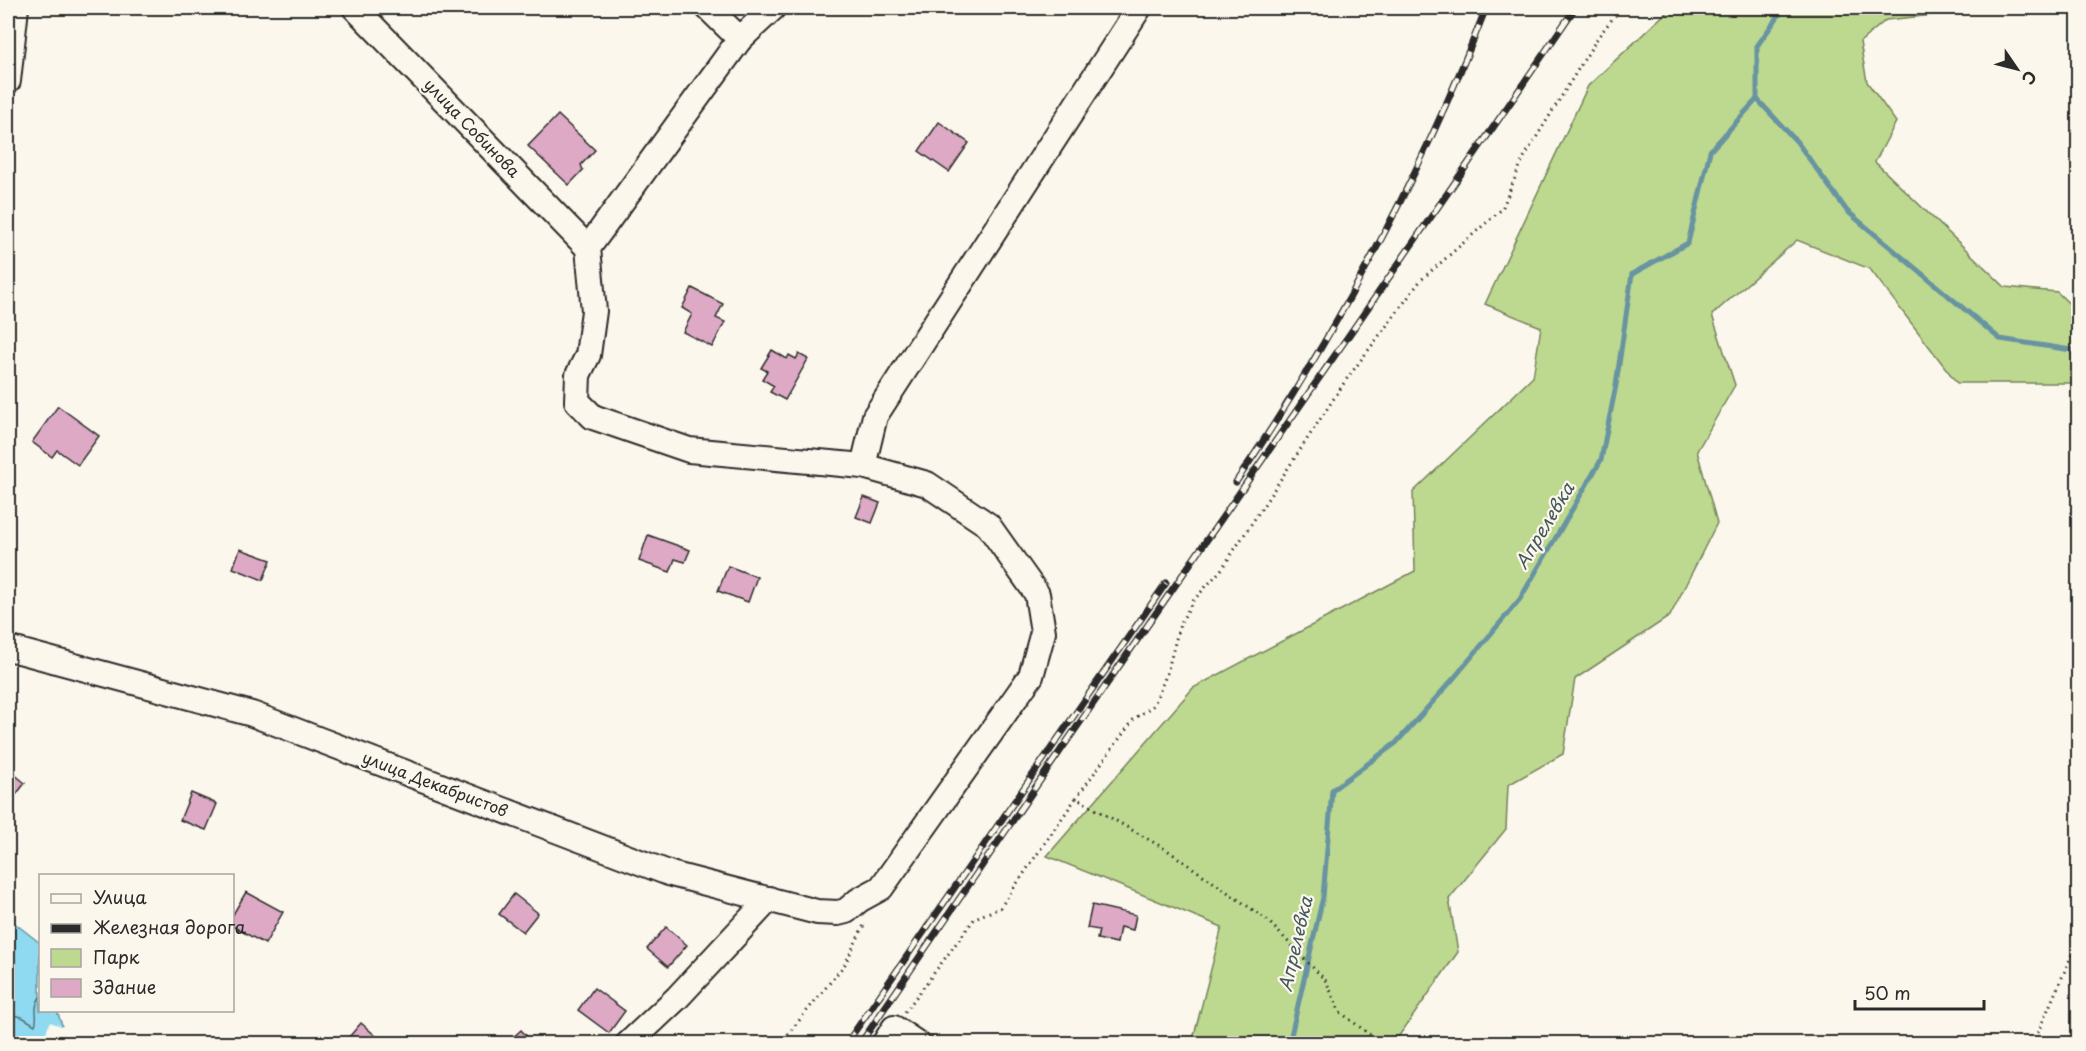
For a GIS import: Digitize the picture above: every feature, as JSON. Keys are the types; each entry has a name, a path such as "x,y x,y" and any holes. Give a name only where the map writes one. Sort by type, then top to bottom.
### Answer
{"street":[{"path":"8,81 16,8"},
{"name":"улица Собинова","path":"355,8 588,248"},
{"path":"708,8 740,39"},
{"path":"588,248 740,39 773,8"},
{"path":"862,466 875,416 1139,8"},
{"name":"улица Декабристов","path":"8,648 252,714 671,874 817,912 838,913 862,910 881,888 1031,676 1043,632 1037,594 988,525 927,484 862,466 690,450 593,417 577,401 578,375 588,355 594,311 588,248"},
{"path":"628,1044 677,998 769,899"},
{"path":"889,1036 918,1044"}],"path":[{"path":"889,1036 975,918 999,908 1134,719 1154,705 1167,673 1180,624 1193,601 1221,570 1346,380 1421,280 1502,208 1523,159 1598,37 1621,8"},
{"path":"1076,798 1167,850 1266,920 1326,981 1340,1012 1372,1037 1396,1044"},
{"path":"780,1044 845,964 862,910"},
{"path":"2033,1044 2079,941"}],"green space":[{"path":"1671,8 1947,8 1943,14 1886,20 1860,42 1867,82 1896,122 1875,162 2005,287 2057,292 2078,312 2078,383 1957,383 1870,269 1797,240 1712,315 1735,385 1697,451 1717,523 1670,616 1575,679 1563,754 1508,785 1506,829 1449,899 1458,952 1396,1043 1192,1043 1222,927 1047,856 1193,688 1415,571 1413,492 1533,377 1541,327 1485,304 1588,86"}],"water":[{"path":"8,918 39,942 39,1012 57,1012 62,1025 54,1043 17,1043 14,1038 8,1036"}],"pier":[{"path":"50,1022 64,1027 57,1044 42,1043"}],"building":[{"path":"558,115 595,150 581,165 583,170 569,185 528,146"},
{"path":"939,122 969,143 949,172 919,151"},
{"path":"692,288 723,304 716,318 725,322 712,347 683,332 692,314 682,308"},
{"path":"772,350 787,359 789,355 796,359 799,354 808,359 785,400 770,392 774,386 762,379 767,371 761,368"},
{"path":"58,406 99,436 78,465 57,450 52,457 32,442"},
{"path":"864,497 880,503 872,523 856,517"},
{"path":"648,535 690,550 685,562 675,559 670,572 639,561"},
{"path":"240,549 271,560 263,580 233,568"},
{"path":"728,566 757,577 748,602 718,591"},
{"path":"8,769 25,783 8,805"},
{"path":"191,793 217,804 206,830 180,820"},
{"path":"246,892 283,912 265,944 234,927 234,913"},
{"path":"514,894 538,913 523,932 499,914"},
{"path":"1092,905 1136,915 1133,930 1120,927 1117,943 1097,939 1099,930 1087,928"},
{"path":"666,927 687,945 668,967 647,949"},
{"path":"594,988 625,1011 609,1033 578,1010"},
{"path":"361,1023 385,1044 343,1044"},
{"path":"521,1030 534,1044 506,1044"}],"waterway":[{"name":"Апрелевка","path":"1289,1044 1323,897 1332,790 1396,743 1520,599 1601,460 1616,385 1632,274 1688,243 1710,151 1757,99 1757,46 1784,8"},
{"path":"1757,99 1797,142 1847,211 2000,339 2078,351"}],"railway":[{"path":"1236,482 1309,369 1374,252 1434,132 1486,8"},
{"path":"860,1044 1575,8"},
{"path":"846,1044 1166,583"}]}
